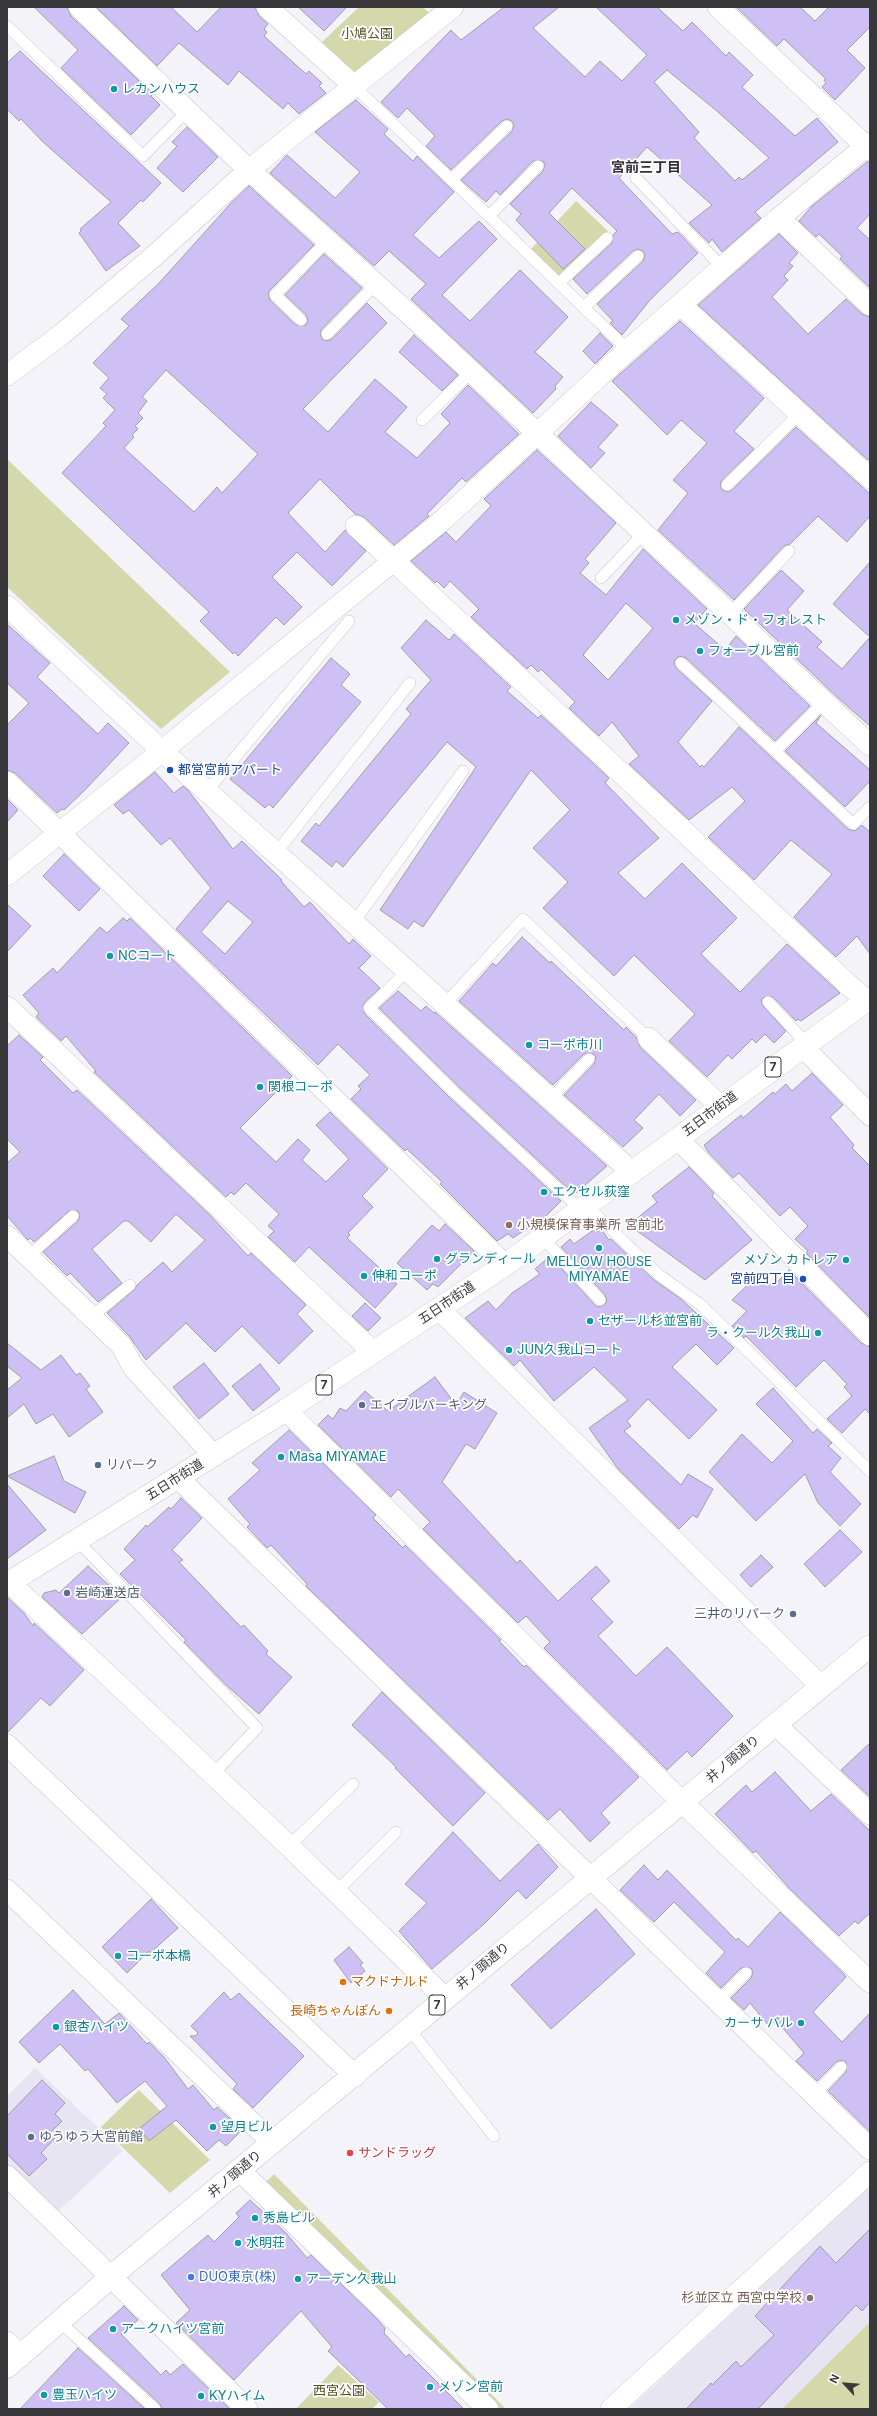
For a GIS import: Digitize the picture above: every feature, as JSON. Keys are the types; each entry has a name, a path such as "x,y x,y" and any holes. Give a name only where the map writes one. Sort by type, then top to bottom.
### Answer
{"main road":[{"name":"五日市街道","path":"8,1583 179,1479 505,1265 678,1139 804,1044 868,1000"},
{"name":"井ノ頭通り","path":"12,2355 60,2322 111,2277 355,2076 445,1998 870,1647"}],"street":[{"path":"80,7 249,170 538,432 870,745"},
{"path":"267,7 354,86"},
{"path":"7,375 62,334 153,257 249,170 452,7"},
{"path":"7,875 162,751 444,519 628,350 779,218 869,147 718,7"},
{"path":"779,218 870,305"},
{"path":"681,305 870,478"},
{"path":"356,526 868,1000"},
{"path":"7,606 206,791 408,970 632,1172"},
{"path":"7,782 505,1265"},
{"path":"7,1007 373,1352"},
{"path":"648,1038 720,1106"},
{"path":"804,1044 870,1115"},
{"path":"678,1139 870,1335"},
{"path":"7,1236 121,1345 133,1368 214,1456"},
{"path":"438,1309 821,1686"},
{"path":"286,1410 682,1802 870,1982"},
{"path":"179,1479 589,1879 718,2001 870,2150"},
{"path":"8,1583 289,1846 445,1998"},
{"path":"775,1724 870,1814"},
{"path":"7,1745 355,2076"},
{"path":"7,1890 274,2143"},
{"path":"240,2171 488,2409"},
{"path":"611,2409 870,2172"},
{"path":"7,2176 247,2409"}],"lane":[{"path":"7,26 143,156 188,110"},
{"path":"354,86 628,350"},
{"path":"452,179 507,126"},
{"path":"489,216 538,166"},
{"path":"636,178 723,268"},
{"path":"559,283 607,238"},
{"path":"301,320 275,296 328,241"},
{"path":"584,307 638,256"},
{"path":"327,334 376,284"},
{"path":"422,420 472,372"},
{"path":"727,485 799,414"},
{"path":"601,578 645,532"},
{"path":"731,614 789,551"},
{"path":"206,791 349,620"},
{"path":"681,663 853,824 870,807"},
{"path":"276,853 410,683"},
{"path":"775,751 824,702"},
{"path":"354,922 463,771"},
{"path":"445,1004 523,919 648,1038"},
{"path":"408,970 369,1008 454,1092 659,1275 701,1305 870,1470"},
{"path":"768,1002 804,1044"},
{"path":"551,1098 589,1059"},
{"path":"28,1257 73,1216"},
{"path":"542,1237 600,1300"},
{"path":"91,1317 130,1285"},
{"path":"78,1540 258,1728 213,1774"},
{"path":"289,1846 353,1784"},
{"path":"336,1892 396,1832"},
{"path":"718,2001 746,1973"},
{"path":"409,2029 494,2136"},
{"path":"814,2095 841,2067"},
{"path":"60,2322 155,2409"}],"shaded area":[{"path":"35,2068 123,2151 54,2215 7,2166 7,2096"},
{"name":"杉並区立 西宮中学校","path":"870,2186 870,2409 629,2409"}],"green space":[{"name":"小鳩公園","path":"359,7 423,7 430,14 355,75 321,43"},
{"path":"576,201 608,231 558,277 531,249"},
{"path":"7,459 230,672 161,729 7,587"},
{"path":"139,2090 210,2160 170,2193 101,2127"},
{"path":"274,2174 506,2409 495,2409 265,2183"},
{"path":"870,2322 870,2409 782,2409"},
{"name":"西宮公園","path":"338,2365 379,2402 372,2409 296,2409"}],"building":[{"path":"34,7 67,7 71,16 153,94 151,96 160,105 131,135 61,68 78,50"},
{"path":"96,7 171,7 197,32 221,7 255,7 259,16 268,24 264,29 267,32 264,36 306,74 309,71 322,83 319,86 326,93 299,114 288,103 283,109 239,71 228,85 179,43 157,66"},
{"path":"298,7 347,7 324,31"},
{"path":"504,7 559,7 533,28 585,77 600,61 622,81 647,55 596,7 657,7 683,31 692,22 726,56 729,52 753,75 742,87 795,136 817,118 838,142 755,212 761,218 722,252 712,239 709,243 689,223 712,205 647,147 619,178 672,234 678,232 698,253 650,300 622,335 610,323 613,321 597,304 643,261 645,255 643,251 637,249 633,251 587,294 573,279 612,243 613,235 617,231 572,188 549,213 585,249 563,269 516,220 521,214 510,204 543,171 545,165 543,161 533,161 500,195 496,191 486,202 461,180 512,131 514,125 512,121 506,119 502,121 451,170 426,146 435,136 407,108 398,118 381,102 451,30 461,40","holes":["667,70 718,112 769,158 742,180 739,177 735,181 694,138 699,132 654,82"]},
{"path":"736,7 800,7 815,21 829,7 870,7 870,27 847,50 865,68 835,100 822,87 826,83 824,80 826,79 784,39 777,46"},
{"path":"20,51 161,183 143,202 141,200 118,223 140,246 106,271 79,233 81,231 80,229 111,202 43,142 21,119 19,121 7,109 7,63"},
{"path":"356,100 388,129 384,134 413,161 417,156 454,192 413,235 439,258 479,221 497,239 442,295 470,321 520,270 568,317 535,352 563,377 555,386 556,389 533,413 411,299 426,284 389,251 374,266 270,173 287,155 335,198 360,172 315,132"},
{"path":"187,127 218,157 183,192 157,168 177,146 172,142"},
{"path":"867,162 870,162 870,214 857,228 870,240 870,288 840,259 842,256 819,234 816,237 799,221 812,206"},
{"path":"249,186 314,245 270,290 268,294 270,300 296,325 306,325 308,321 306,315 285,295 324,254 362,288 322,329 320,333 322,339 326,341 332,339 367,303 387,323 303,409 328,432 375,379 407,407 385,432 417,458 450,423 441,414 468,385 519,434 466,482 462,478 427,514 429,516 394,545 364,517 355,514 320,479 288,513 325,552 345,530 366,551 332,586 297,552 272,577 302,607 284,625 276,617 238,656 235,652 233,654 200,621 209,612 62,473 106,426 103,423 115,410 103,398 107,394 100,388 109,378 93,363 129,326 121,319 160,282 231,203","holes":["166,370 258,454 222,493 217,487 194,512 124,448 134,437 132,435 138,429 135,426 143,418 138,413 147,401 142,397"]},
{"path":"779,234 798,253 789,263 793,266 784,276 788,280 772,297 808,334 846,299 862,314 870,317 870,457 868,460 698,305"},
{"path":"680,321 764,398 734,431 754,449 722,480 720,486 722,490 728,492 732,490 796,427 870,494 870,516 847,542 818,516 790,544 784,546 734,600 658,530 688,493 673,480 707,443 681,420 667,435 612,381"},
{"path":"600,333 613,346 595,364 583,351"},
{"path":"414,335 458,375 442,391 399,352"},
{"path":"591,402 618,425 598,447 605,453 591,468 558,436"},
{"path":"537,450 616,523 585,559 589,563 580,573 606,595 643,549 707,609 694,623 725,650 736,636 810,706 775,741 686,658 679,656 674,661 676,668 712,701 678,742 700,767 702,765 704,767 739,727 848,829 855,831 862,825 870,832 870,954 857,936 836,957 794,917 832,874 791,840 754,880 708,837 745,801 732,787 689,820 629,764 639,756 612,722 599,736 569,708 575,702 541,669 538,672 531,665 527,669 471,617 479,609 450,581 444,588 437,581 435,583 411,561 446,532 456,542 491,506 484,499","holes":["626,603 653,628 608,680 583,655"]},
{"path":"870,562 870,637 833,604"},
{"path":"781,570 804,591 787,610 822,642 817,647 842,669 870,637 870,726 838,698 744,609"},
{"path":"426,620 449,640 454,634 511,687 507,691 538,718 541,715 609,778 605,783 659,838 618,873 645,899 682,863 737,918 701,954 740,992 787,944 840,993 801,1021 798,1019 796,1021 773,997 764,997 761,1000 763,1006 786,1031 774,1043 765,1034 756,1043 752,1039 732,1059 728,1055 707,1077 669,1041 695,1014 634,955 614,976 543,908 568,882 533,848 570,810 531,770 423,927 414,921 408,929 380,910 476,767 447,742 343,867 336,861 332,867 301,841 316,823 319,826 411,714 406,709 431,680 401,648"},
{"path":"7,624 50,663 37,677 98,734 108,723 129,743 85,790 64,810 62,809 57,813 15,773 7,770 7,725 29,703 7,683"},
{"path":"331,658 350,674 341,685 361,702 273,808 269,804 265,808 230,779"},
{"path":"821,715 816,723 870,770 870,781 845,807 785,751"},
{"path":"155,772 174,793 183,786 188,790 233,849 242,841 282,880 281,881 304,907 310,902 349,944 353,939 371,956 359,968 380,988 364,1003 364,1013 449,1097 561,1201 547,1215 513,1238 508,1234 497,1241 440,1184 442,1182 407,1149 405,1151 351,1099 361,1089 358,1086 370,1075 338,1044 318,1065 176,929 211,888 170,838 161,845 129,810 123,814 114,805","holes":["228,901 253,922 225,954 201,932"]},
{"path":"7,799 18,810 7,822"},
{"path":"64,854 100,889 79,911 43,876"},
{"path":"7,904 31,926 7,952"},
{"path":"123,918 127,921 130,918 292,1076 240,1128 276,1162 298,1139 310,1150 302,1160 326,1182 349,1159 316,1125 330,1112 388,1169 362,1196 373,1207 348,1233 350,1235 347,1238 397,1284 375,1308 309,1247 295,1262 268,1237 274,1231 268,1226 279,1214 246,1183 234,1195 231,1192 226,1197 94,1072 96,1071 66,1036 61,1041 36,1017 39,1013 23,995 53,968 57,973 100,927 107,933"},
{"path":"522,937 550,963 551,961 624,1030 626,1027 636,1037 640,1047 696,1100 680,1116 659,1094 634,1120 643,1128 623,1147 564,1095 594,1064 596,1057 594,1054 584,1054 553,1085 459,1001 493,963 496,966"},
{"path":"398,991 421,1011 426,1006 434,1013 435,1012 607,1166 576,1193 572,1192 459,1087 379,1008"},
{"path":"19,1035 43,1057 40,1060 73,1093 77,1090 210,1215 248,1256 251,1253 306,1305 297,1314 313,1331 279,1364 242,1326 215,1352 186,1323 146,1360 129,1336 107,1313 163,1262 172,1272 205,1240 176,1214 151,1242 128,1221 124,1221 92,1249 122,1283 98,1302 70,1273 67,1276 43,1252 78,1221 80,1215 78,1211 69,1211 34,1242 30,1238 28,1240 7,1216 7,1163 20,1152 7,1139 7,1046"},
{"path":"812,1073 843,1105 830,1117 854,1145 852,1148 870,1166 870,1318 806,1253 808,1251 795,1239 808,1226 790,1207 780,1216 739,1173 733,1178 708,1152 704,1145 741,1115 743,1118 773,1092 775,1094 786,1084 792,1091"},
{"path":"689,1167 714,1193 712,1196 752,1240 705,1280 629,1225 657,1202 652,1196"},
{"name":"グランディール","path":"445,1224 474,1251 438,1287 433,1284 427,1290 397,1263 432,1225 439,1231"},
{"path":"595,1229 597,1232 601,1229 609,1240 611,1239 654,1280 681,1299 734,1348 717,1365 696,1344 672,1367 717,1410 689,1439 648,1399 627,1421 631,1426 624,1431 681,1485 688,1474 713,1489 697,1518 693,1515 679,1529 618,1469 589,1428 628,1400 594,1367 554,1401 520,1360 514,1366 465,1318 488,1301 496,1310 512,1293 540,1274 535,1269 550,1256 595,1305 598,1307 604,1305 607,1302 605,1295 561,1247 570,1239 574,1244"},
{"path":"789,1270 861,1343 870,1347 870,1414 865,1409 842,1433 827,1419 852,1396 844,1387 847,1384 824,1360 796,1387 746,1336 744,1338 732,1326 747,1311 732,1300 761,1272 773,1286"},
{"path":"365,1303 381,1318 368,1331 352,1316"},
{"path":"7,1343 41,1370 61,1355 76,1375 80,1373 90,1386 86,1389 103,1412 69,1437 53,1414 36,1424 24,1404 7,1418 7,1390 22,1378 7,1366"},
{"path":"204,1363 229,1394 199,1419 173,1387"},
{"path":"260,1364 280,1389 253,1411 232,1386"},
{"path":"435,1377 456,1405 464,1392 497,1413 475,1449 466,1444 442,1482 517,1563 520,1560 558,1601 596,1566 610,1581 591,1599 613,1622 598,1636 636,1676 667,1647 733,1716 692,1757 687,1751 667,1770 544,1648 550,1642 526,1616 518,1623 423,1529 430,1522 398,1489 391,1497 318,1425 328,1415 333,1419 340,1408 346,1411 365,1391 388,1411"},
{"path":"773,1388 813,1433 817,1429 832,1443 828,1446 841,1458 830,1472 861,1504 840,1526 818,1503 805,1474 756,1521 709,1472 742,1434 772,1463 793,1441 756,1404"},
{"path":"289,1430 376,1515 373,1518 403,1548 405,1545 501,1640 499,1641 524,1667 526,1665 639,1777 601,1813 610,1823 590,1842 560,1809 548,1820 306,1586 307,1584 271,1545 267,1548 247,1527 250,1524 228,1499 260,1470 252,1463"},
{"path":"54,1456 64,1481 86,1492 75,1513 7,1476"},
{"path":"7,1484 46,1530 7,1559"},
{"path":"181,1498 202,1518 172,1550 183,1560 179,1562 241,1627 244,1625 268,1651 266,1654 292,1677 259,1714 227,1686 184,1642 186,1640 120,1574 135,1560 124,1549 146,1525 147,1527 169,1507 171,1509"},
{"path":"840,1530 862,1552 825,1587 804,1564"},
{"path":"761,1555 773,1567 751,1587 740,1575"},
{"path":"88,1566 122,1597 82,1634 42,1597 44,1593 56,1590 59,1593"},
{"path":"7,1597 24,1613 33,1626 34,1623 84,1670 50,1706 41,1698 7,1733"},
{"path":"382,1692 485,1793 453,1826 395,1768 396,1767 352,1725"},
{"path":"870,1743 870,1797 841,1770"},
{"path":"775,1772 811,1811 831,1794 870,1831 870,1913 858,1924 855,1921 839,1936 789,1888 756,1851 753,1853 715,1814 746,1785 752,1792"},
{"path":"453,1832 500,1881 538,1844 558,1867 526,1899 518,1890 484,1924 432,1969 399,1931 427,1903 405,1884"},
{"path":"644,1865 658,1880 667,1870 736,1940 738,1938 748,1947 780,1912 844,1974 846,1977 813,2012 842,2042 870,2013 870,2132 828,2091 846,2072 846,2062 842,2060 836,2062 817,2081 796,2061 804,2053 776,2020 769,2026 750,2003 744,2010 731,1998 751,1978 753,1972 751,1968 741,1968 721,1988 706,1973 725,1952 674,1902 654,1922 620,1890"},
{"path":"151,1899 178,1928 150,1953 149,1951 127,1973 102,1947"},
{"path":"596,1909 635,1954 551,2029 511,1985"},
{"path":"349,1947 363,1963 360,1965 365,1971 351,1983 334,1960"},
{"path":"73,1990 105,2024 119,2013 147,2044 149,2042 164,2057 188,2089 193,2085 214,2110 217,2107 236,2124 234,2126 240,2132 226,2146 219,2140 207,2151 176,2120 149,2141 139,2129 167,2106 145,2081 117,2103 88,2069 85,2071 60,2044 39,2063 19,2042"},
{"path":"224,1992 231,2000 239,1993 304,2056 253,2108 233,2089 237,2084 190,2036 195,2036 198,2033 191,2026"},
{"path":"42,2080 65,2103 55,2114 62,2121 50,2133 55,2138 41,2153 47,2159 29,2176 7,2154 7,2116"},
{"path":"250,2200 286,2233 307,2258 311,2255 377,2319 385,2328 384,2333 406,2357 409,2354 464,2409 388,2409 328,2351 332,2347 301,2311 234,2380 176,2323 190,2310 161,2275 208,2235 214,2242 239,2217 236,2213"},
{"path":"870,2229 870,2302 862,2311 856,2305 758,2409 686,2409 711,2383 712,2385 736,2361 741,2367 774,2335 755,2316 820,2246 836,2263"},
{"path":"124,2306 138,2320 121,2334 161,2375 166,2370 170,2375 183,2364 230,2409 162,2409 160,2404 88,2338"},
{"path":"78,2348 145,2409 20,2409"}],"place":[{"name":"レカンハウス","path":"114,89"},
{"name":"メゾン・ド・フォレスト","path":"676,620"},
{"name":"フォーブル宮前","path":"700,651"},
{"name":"都営宮前アパート","path":"170,770"},
{"name":"NCコート","path":"110,956"},
{"name":"コーポ市川","path":"529,1045"},
{"name":"関根コーポ","path":"260,1087"},
{"name":"エクセル荻窪","path":"544,1192"},
{"name":"小規模保育事業所 宮前北","path":"509,1225"},
{"name":"MELLOW HOUSE MIYAMAE","path":"599,1248"},
{"name":"グランディール","path":"437,1259"},
{"name":"メゾン カトレア","path":"846,1260"},
{"name":"伸和コーポ","path":"364,1276"},
{"name":"宮前四丁目","path":"803,1279"},
{"name":"セザール杉並宮前","path":"590,1321"},
{"name":"ラ・クール久我山","path":"818,1333"},
{"name":"JUN久我山コート","path":"509,1350"},
{"name":"エイブルパーキング","path":"362,1405"},
{"name":"Masa MIYAMAE","path":"281,1457"},
{"name":"リパーク","path":"98,1465"},
{"name":"岩崎運送店","path":"67,1593"},
{"name":"三井のリパーク","path":"793,1614"},
{"name":"コーポ本橋","path":"118,1956"},
{"name":"マクドナルド","path":"343,1982"},
{"name":"長崎ちゃんぽん","path":"389,2011"},
{"name":"カーサ パル","path":"801,2023"},
{"name":"銀杏ハイツ","path":"56,2027"},
{"name":"望月ビル","path":"213,2127"},
{"name":"ゆうゆう大宮前館","path":"31,2137"},
{"name":"サンドラッグ","path":"350,2153"},
{"name":"秀島ビル","path":"255,2218"},
{"name":"水明荘","path":"238,2243"},
{"name":"DUO東京(株)","path":"191,2277"},
{"name":"アーデン久我山","path":"298,2279"},
{"name":"杉並区立 西宮中学校","path":"810,2298"},
{"name":"アークハイツ宮前","path":"113,2329"},
{"name":"メゾン宮前","path":"430,2387"},
{"name":"豊玉ハイツ","path":"44,2395"},
{"name":"KYハイム","path":"201,2396"}],"district":[{"name":"宮前三丁目","path":"646,168"}]}
